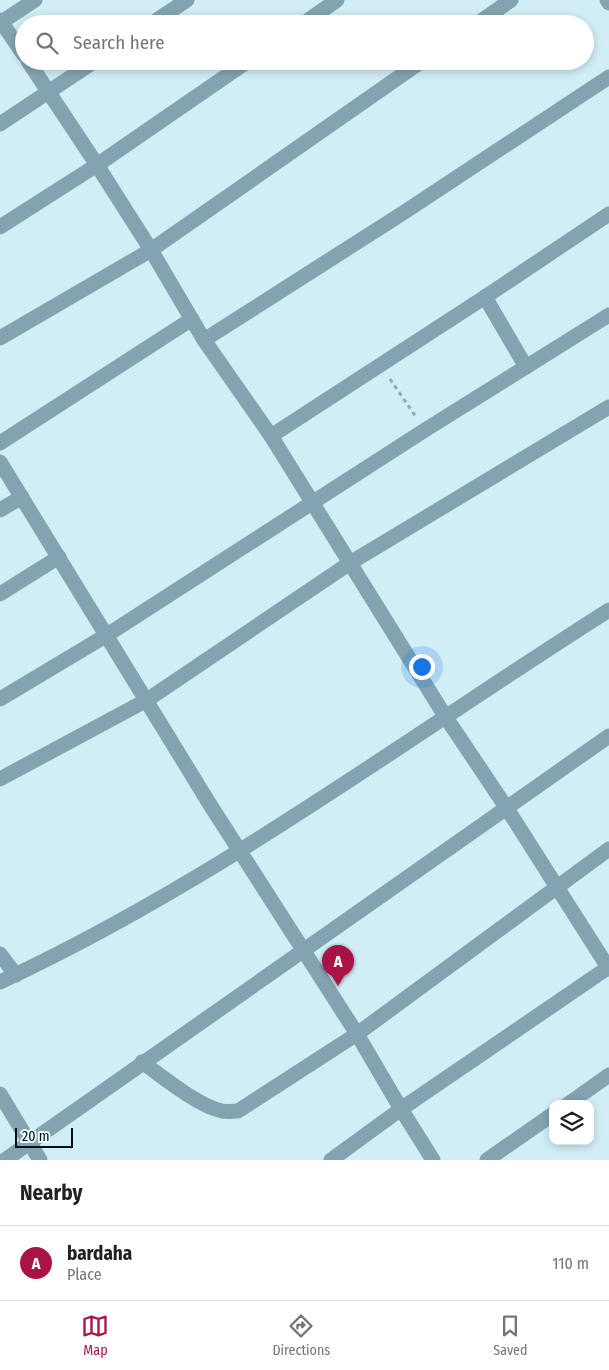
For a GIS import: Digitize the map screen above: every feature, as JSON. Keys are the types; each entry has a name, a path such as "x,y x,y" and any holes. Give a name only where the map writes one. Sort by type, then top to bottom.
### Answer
{"street":[{"path":"15,43 1,22 35,0"},
{"path":"164,15 186,0"},
{"path":"316,15 337,0"},
{"path":"489,15 511,0"},
{"path":"34,70 151,250 204,340 270,436 445,716 609,968 401,1109 331,1160"},
{"path":"0,124 81,70"},
{"path":"0,227 97,165 235,70"},
{"path":"0,338 151,250 409,70"},
{"path":"204,340 403,213 609,77"},
{"path":"270,436 485,297 609,214"},
{"path":"485,297 526,367"},
{"path":"0,699 107,635 424,430 609,315"},
{"path":"0,443 192,319"},
{"path":"0,779 147,700 350,563 609,407"},
{"path":"0,462 240,852 357,1034 433,1160"},
{"path":"0,510 22,497"},
{"path":"0,594 58,557"},
{"path":"0,982 151,904 240,852 609,610"},
{"path":"5,1160 609,736"},
{"path":"142,1062 189,1095 210,1107 223,1111 238,1110 357,1034 556,886 609,849"},
{"path":"0,954 16,975"},
{"path":"574,1100 609,1075"},
{"path":"0,1094 40,1160"},
{"path":"487,1160 549,1117"}],"path":[{"path":"381,365 424,430"}],"place":[{"name":"bardaha","path":"338,986"}]}
